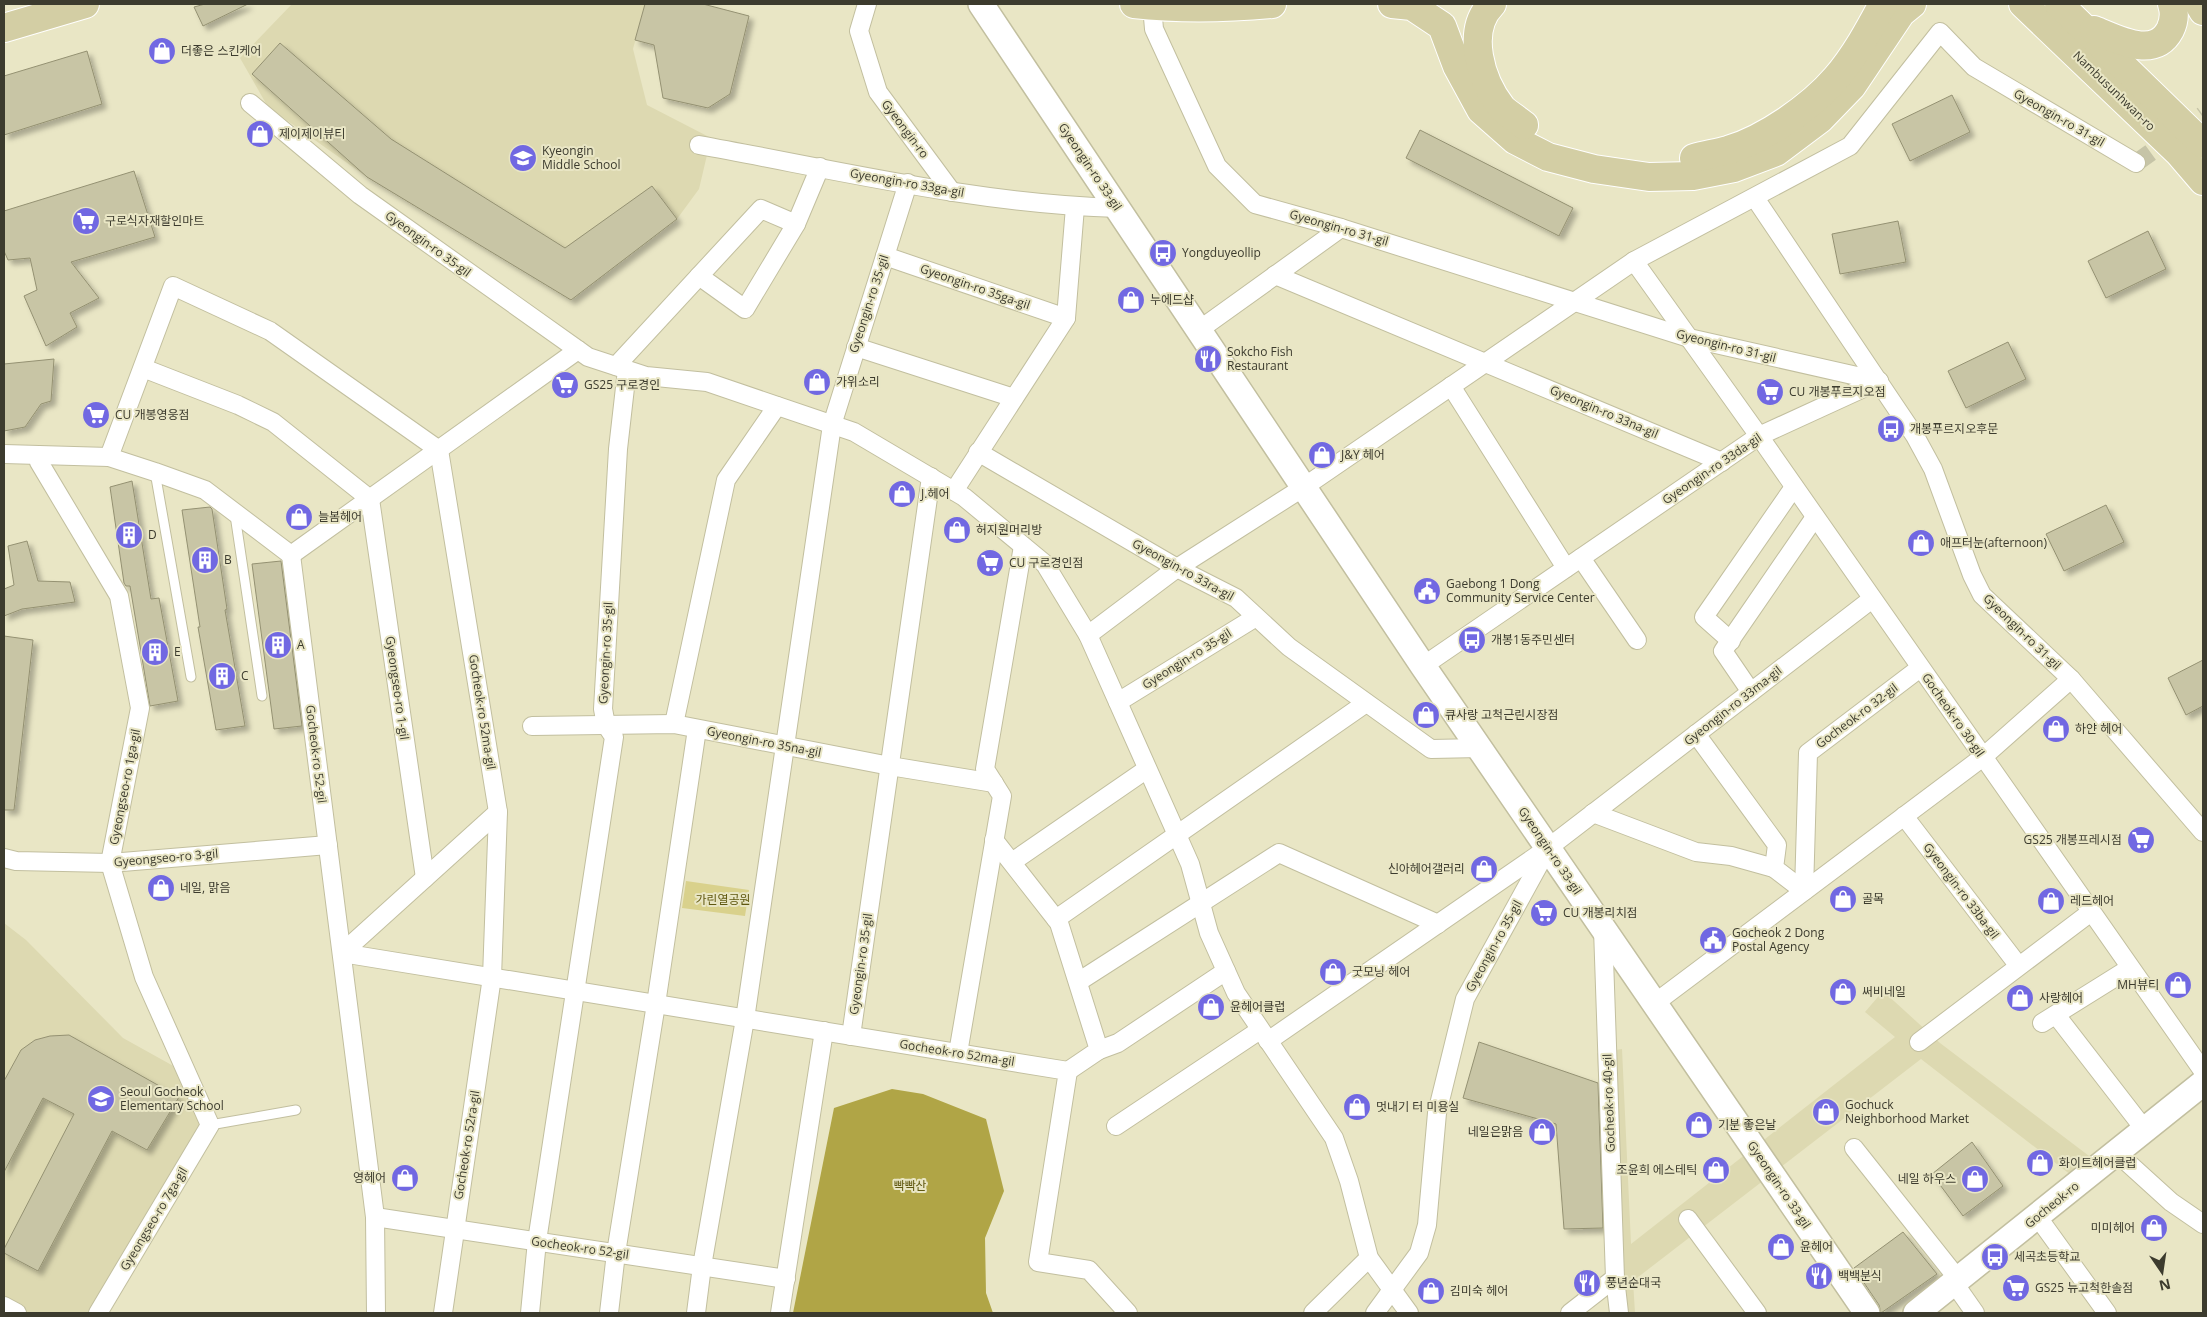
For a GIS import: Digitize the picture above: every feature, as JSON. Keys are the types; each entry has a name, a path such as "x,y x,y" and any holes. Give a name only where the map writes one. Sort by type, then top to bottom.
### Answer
{"main road":[{"path":"4,28 85,4"},
{"path":"1143,5 1240,6 1272,4"},
{"path":"1392,4 1412,6 1442,26 1457,66 1481,110 1515,140 1548,157 1594,169 1649,177 1693,176 1734,168 1776,152 1820,120 1852,86 1901,13 1912,4"},
{"path":"1492,4 1484,12 1477,37 1480,61 1489,87 1503,109 1526,126 1556,144 1598,156 1649,161 1692,158 1729,150 1766,132 1804,107 1835,79 1864,40 1883,4"},
{"path":"2009,4 2073,34 2149,46 2165,39 2173,23 2172,4"},
{"name":"Nambusunhwan-ro","path":"2023,4 2073,34 2203,144"},
{"name":"Nambusunhwan-ro","path":"2059,4 2073,34 2203,181"},
{"path":"2199,4 2203,11"}],"street":[{"name":"Gyeongin-ro","path":"867,4 859,31 878,92 952,192"},
{"name":"Gyeongin-ro 33-gil","path":"981,4 1423,666 1867,1313"},
{"name":"Gyeongin-ro 31-gil","path":"1143,5 1217,166 1255,204 1341,228 1689,338 1879,381 1915,436 1933,469 1972,575 1982,595 2071,679 2203,832"},
{"name":"Gyeongin-ro 31-gil","path":"1634,261 1850,146 1940,32 1974,67 2136,163"},
{"name":"Gyeongin-ro 35-gil","path":"250,104 360,195 588,357 646,376 707,382 854,432 964,496 1045,564 1088,635 1118,702 1190,864 1209,933 1236,993 1334,1138 1349,1181 1369,1258 1409,1313"},
{"name":"Gyeongin-ro 33ga-gil","path":"699,145 952,192 1075,207 1118,208"},
{"path":"699,276 745,309 796,224 820,167"},
{"name":"Gyeongin-ro 35-gil","path":"745,1018 832,425 908,183"},
{"path":"1755,198 1879,381"},
{"path":"954,491 1066,318 1075,207"},
{"path":"622,368 699,276 761,209 796,224"},
{"path":"1199,330 1341,228"},
{"name":"Gyeongin-ro 35ga-gil","path":"885,256 1066,318"},
{"path":"1088,635 1177,568 1304,487 1634,261"},
{"name":"Gocheok-ro 30-gil","path":"1634,261 1759,436 2203,1071"},
{"name":"Gyeongin-ro 33na-gil","path":"1276,275 1722,462"},
{"path":"109,457 173,286 270,331 439,450"},
{"path":"856,347 1014,398"},
{"path":"4,454 109,457 155,472 205,490 291,555 578,350"},
{"path":"143,368 238,405 273,422 370,499"},
{"name":"Gyeongin-ro 35-gil","path":"575,991 614,737 606,725 603,709 622,368"},
{"name":"Gyeongin-ro 33da-gil","path":"1423,666 1759,436 1879,381"},
{"path":"1452,386 1566,568"},
{"path":"674,724 726,480 777,406"},
{"name":"Gocheok-ro 52ma-gil","path":"439,450 498,812 492,977"},
{"name":"Gyeongin-ro 33ra-gil","path":"978,452 1177,568 1236,598 1289,647 1431,749 1480,748"},
{"name":"Gyeongseo-ro 1ga-gil","path":"38,455 40,462 119,596 140,708 110,863 144,977 210,1125"},
{"name":"Gyeongin-ro 35-gil","path":"850,1036 931,477"},
{"path":"1731,640 1704,617 1794,487"},
{"name":"Gyeongseo-ro 1-gil","path":"370,499 425,878"},
{"path":"1751,692 1723,651 1815,517"},
{"path":"958,1053 1002,796 985,769 1023,546"},
{"name":"Gocheok-ro 52-gil","path":"291,555 375,1217 376,1313"},
{"path":"1581,558 1637,640"},
{"name":"Gyeongin-ro 33ma-gil","path":"1548,848 1872,599"},
{"name":"Gyeongin-ro 35-gil","path":"1118,702 1256,617"},
{"name":"Gocheok-ro 32-gil","path":"1804,891 1808,753 1920,668"},
{"path":"1655,1003 1982,757 2071,679"},
{"path":"1056,919 1366,703"},
{"name":"Gyeongin-ro 35na-gil","path":"532,726 674,724 994,784"},
{"path":"609,1313 616,1253 697,729"},
{"path":"1696,734 1778,845 1774,868"},
{"path":"1012,862 1147,769"},
{"path":"342,953 498,812"},
{"path":"1594,813 1696,852 1731,856 1774,868 1804,891"},
{"name":"Gyeongin-ro 33ba-gil","path":"1904,816 2018,965"},
{"path":"994,840 1059,923 1100,1050"},
{"name":"Gyeongseo-ro 3-gil","path":"4,858 16,861 110,863 328,845"},
{"path":"1116,1126 1264,1036 1438,924 1548,848"},
{"name":"Gyeongin-ro 35-gil","path":"1375,1313 1419,1254 1427,1224 1437,1113 1465,999 1548,848"},
{"path":"1078,982 1278,853 1438,924"},
{"path":"1918,1042 2091,912"},
{"name":"Gocheok-ro 40-gil","path":"1603,929 1615,1278 1619,1313"},
{"name":"Gocheok-ro 52ma-gil","path":"342,953 1068,1071"},
{"path":"2130,968 2049,1019 2145,1130"},
{"path":"1128,1313 1089,1270 1038,1262 1068,1071 1100,1050 1118,1043 1226,970"},
{"name":"Gocheok-ro 52ra-gil","path":"443,1313 492,977"},
{"path":"530,1313 537,1241 575,991"},
{"path":"696,1313 702,1266 745,1018"},
{"path":"780,1313 824,1031"},
{"name":"Gocheok-ro","path":"1916,1313 2203,1083"},
{"name":"Gyeongseo-ro 7ga-gil","path":"98,1313 210,1125"},
{"path":"1854,1148 1956,1281 1975,1313"},
{"path":"2117,1152 2171,1202 2203,1224"},
{"path":"2037,1216 2107,1313"},
{"name":"Gocheok-ro 52-gil","path":"375,1217 786,1279"},
{"path":"1688,1219 1757,1313"},
{"path":"1313,1313 1369,1258"},
{"path":"1570,1313 1615,1278"},
{"path":"4,1306 17,1313"}],"lane":[{"path":"155,472 191,677"},
{"path":"234,512 262,696"},
{"path":"210,1125 296,1110"}],"shaded area":[{"name":"Kyeongin Middle School","path":"292,4 645,4 633,49 647,105 711,138 699,189 677,219 571,300 367,177 268,107 240,58"},
{"name":"Seoul Gocheok Elementary School","path":"4,923 26,940 123,1038 186,1073 210,1125 98,1313 17,1313 4,1306"},
{"name":"Gochuck Neighborhood Market","path":"1883,991 1940,1043 2101,1165 2080,1182 1921,1059 1633,1281 1635,1313 1610,1313 1597,1053 1622,1049 1631,1244 1895,1037 1865,1012"}],"green space":[{"name":"가린열공원","path":"686,881 749,890 745,916 682,908"},
{"name":"빡빡산","path":"892,1089 923,1094 986,1119 1004,1191 985,1238 986,1293 993,1313 793,1313 834,1108"}],"building":[{"path":"205,4 248,4 203,26 194,7"},
{"path":"645,4 703,4 749,16 730,94 708,108 663,98 654,45 635,40"},
{"path":"280,43 391,139 565,248 652,186 677,219 571,300 367,177 252,74"},
{"path":"87,51 102,104 4,135 4,76"},
{"path":"1952,95 1970,132 1910,161 1892,124"},
{"path":"1420,130 1573,208 1559,236 1406,158"},
{"name":"구로식자재할인마트","path":"134,171 155,237 71,262 99,298 70,313 77,327 46,346 24,296 37,290 30,258 8,260 4,251 4,211"},
{"path":"1898,221 1906,262 1840,274 1832,234"},
{"path":"2148,231 2166,269 2106,298 2088,261"},
{"path":"2008,342 2026,379 1966,408 1948,371"},
{"path":"54,359 51,401 41,404 25,427 4,431 4,364"},
{"path":"132,481 151,599 159,598 178,701 150,706 130,586 126,586 124,583 110,487"},
{"path":"2106,505 2124,542 2064,571 2046,534"},
{"path":"210,507 212,509 227,609 225,610 245,726 216,730 198,627 200,627 182,510"},
{"path":"27,541 38,581 70,582 75,602 22,609 4,616 4,589 14,585 8,546"},
{"name":"A","path":"281,561 302,726 274,729 252,564"},
{"path":"4,636 33,640 14,810 4,810"},
{"path":"2203,660 2203,706 2186,715 2168,678"},
{"path":"69,1035 179,1097 147,1150 112,1131 38,1271 4,1253 4,1249 74,1114 43,1098 4,1172 4,1081 21,1050 35,1040 50,1036"},
{"path":"1479,1042 1598,1083 1603,1228 1564,1229 1556,1124 1463,1098"},
{"path":"1972,1142 2003,1186 1963,1216 1932,1174"},
{"path":"1903,1232 1937,1274 1881,1313 1879,1305 1854,1268"}],"tunnel":[{"path":"2136,163 2203,115"}],"place":[{"name":"더좋은 스킨케어","path":"162,51"},
{"name":"제이제이뷰티","path":"260,134"},
{"name":"Kyeongin Middle School","path":"523,158"},
{"name":"구로식자재할인마트","path":"86,221"},
{"name":"Yongduyeollip","path":"1163,253"},
{"name":"누에드샵","path":"1131,300"},
{"name":"Sokcho Fish Restaurant","path":"1208,359"},
{"name":"가위소리","path":"817,382"},
{"name":"GS25 구로경인","path":"565,385"},
{"name":"CU 개봉푸르지오점","path":"1770,392"},
{"name":"CU 개봉영웅점","path":"96,415"},
{"name":"개봉푸르지오후문","path":"1891,429"},
{"name":"J&Y 헤어","path":"1322,455"},
{"name":"J.헤어","path":"902,494"},
{"name":"늘봄헤어","path":"299,517"},
{"name":"허지원머리방","path":"957,530"},
{"name":"D","path":"129,535"},
{"name":"애프터눈(afternoon)","path":"1921,543"},
{"name":"B","path":"205,560"},
{"name":"CU 구로경인점","path":"990,563"},
{"name":"Gaebong 1 Dong Community Service Center","path":"1427,591"},
{"name":"개봉1동주민센터","path":"1472,640"},
{"name":"A","path":"278,645"},
{"name":"E","path":"155,652"},
{"name":"C","path":"222,676"},
{"name":"큐사랑 고척근린시장점","path":"1426,715"},
{"name":"하얀 헤어","path":"2056,729"},
{"name":"GS25 개봉프레시점","path":"2141,840"},
{"name":"신아헤어갤러리","path":"1484,869"},
{"name":"네일, 맑음","path":"161,888"},
{"name":"골목","path":"1843,899"},
{"name":"레드헤어","path":"2051,901"},
{"name":"CU 개봉리치점","path":"1544,913"},
{"name":"Gocheok 2 Dong Postal Agency","path":"1713,940"},
{"name":"굿모닝 헤어","path":"1333,972"},
{"name":"MH뷰티","path":"2178,985"},
{"name":"써비네일","path":"1843,992"},
{"name":"사랑헤어","path":"2020,998"},
{"name":"윤헤어클럽","path":"1211,1007"},
{"name":"Seoul Gocheok Elementary School","path":"101,1099"},
{"name":"멋내기 터 미용실","path":"1357,1107"},
{"name":"Gochuck Neighborhood Market","path":"1826,1112"},
{"name":"기분 좋은날","path":"1699,1125"},
{"name":"네일은맑음","path":"1542,1132"},
{"name":"화이트헤어클럽","path":"2040,1163"},
{"name":"조윤희 에스테틱","path":"1716,1170"},
{"name":"영헤어","path":"405,1178"},
{"name":"네일 하우스","path":"1975,1179"},
{"name":"미미헤어","path":"2154,1228"},
{"name":"윤헤어","path":"1781,1247"},
{"name":"세곡초등학교","path":"1995,1257"},
{"name":"백백분식","path":"1819,1276"},
{"name":"풍년순대국","path":"1587,1283"},
{"name":"GS25 뉴고척한솔점","path":"2016,1288"},
{"name":"김미숙 헤어","path":"1431,1291"}]}
